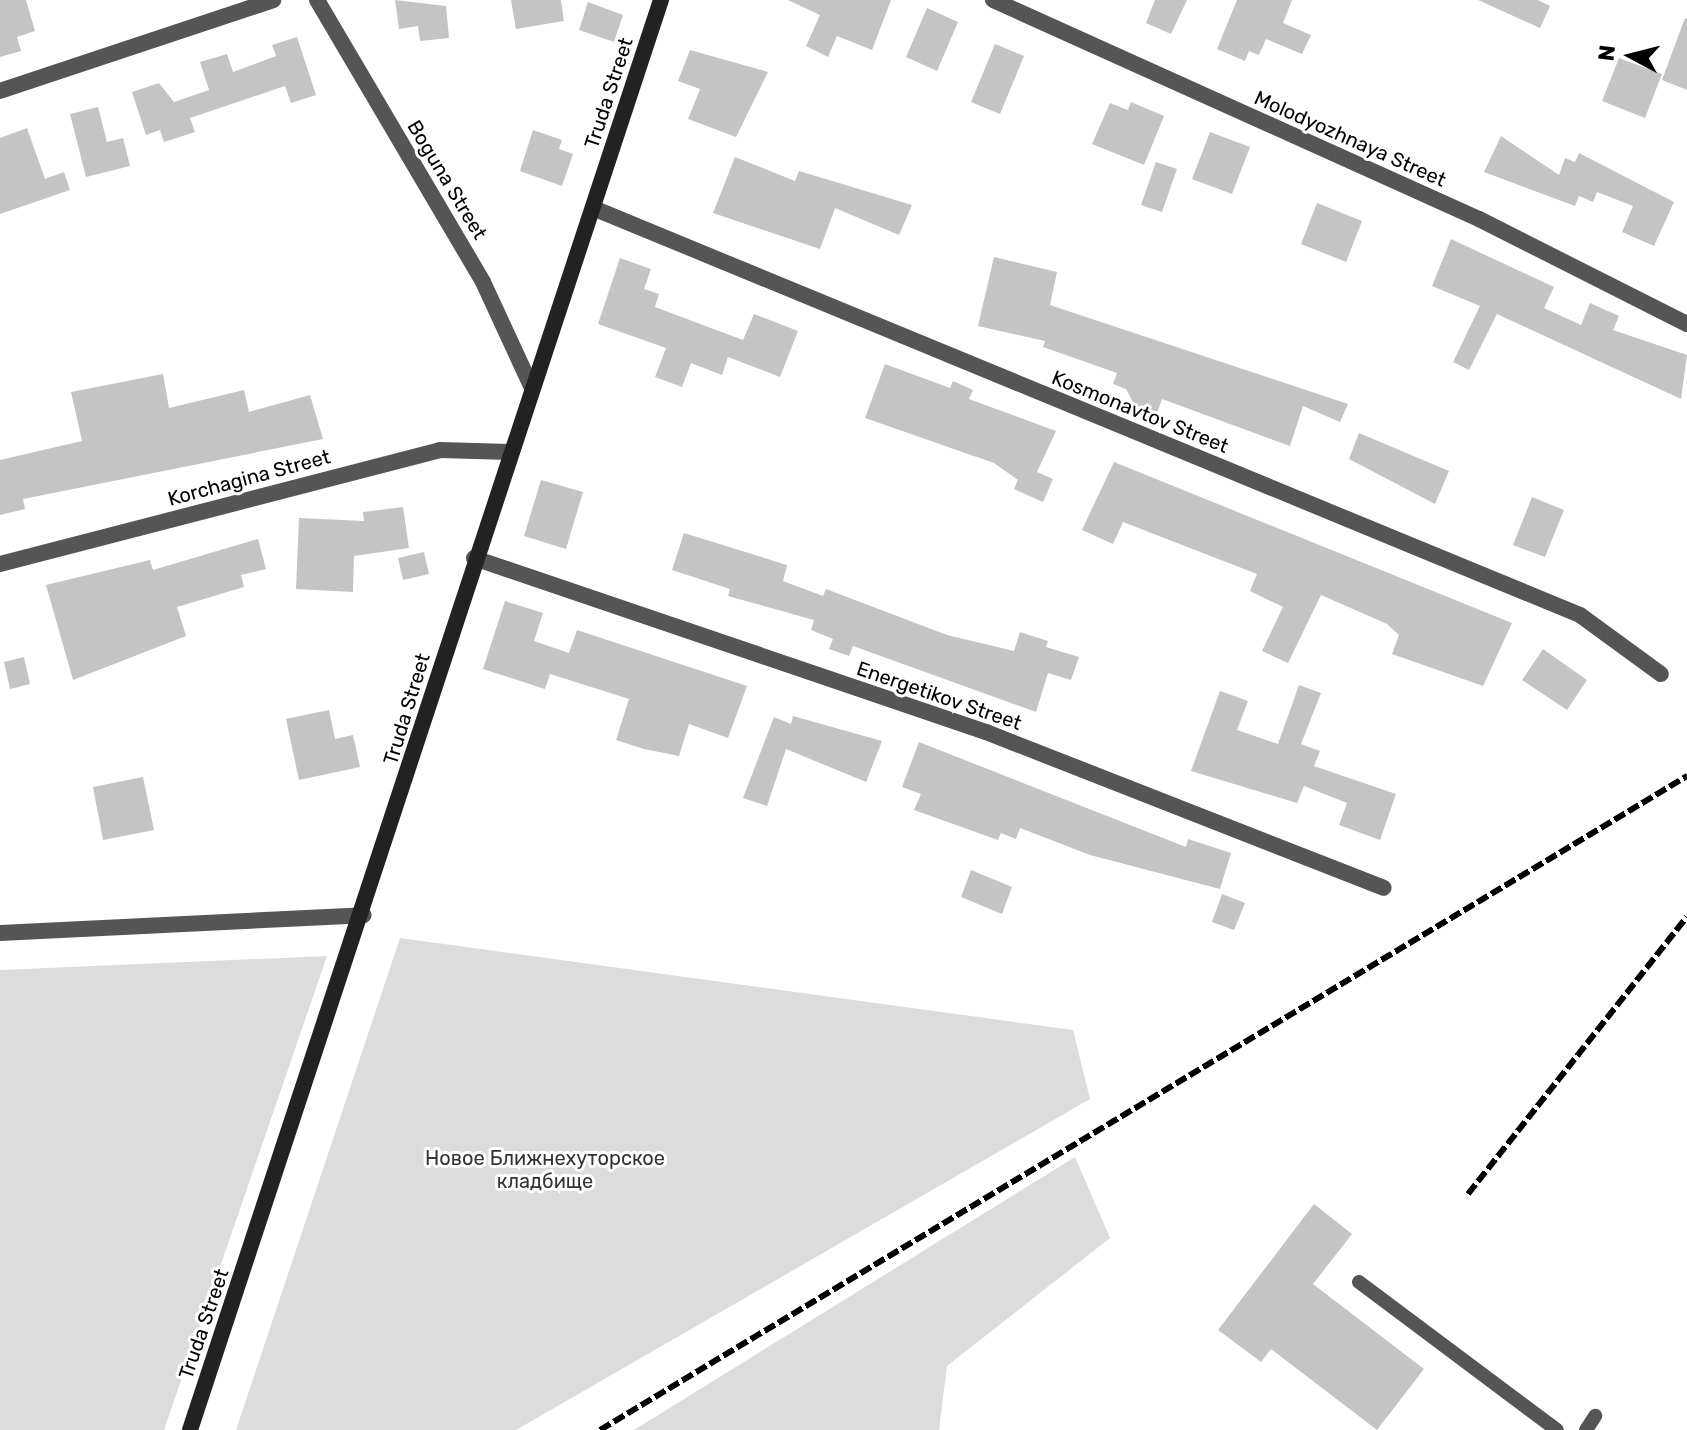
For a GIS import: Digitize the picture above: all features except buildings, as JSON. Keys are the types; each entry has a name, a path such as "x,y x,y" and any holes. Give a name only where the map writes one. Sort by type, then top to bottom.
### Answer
{"street":[{"path":"0,91 273,0"},
{"name":"Boguna Street","path":"317,0 483,282 531,386"},
{"name":"Truda Street","path":"190,1430 364,915 474,558 661,0"},
{"name":"Molodyozhnaya Street","path":"993,0 1479,219 1687,324"},
{"name":"Kosmonavtov Street","path":"593,208 1580,615 1661,674"},
{"name":"Korchagina Street","path":"0,564 440,450 511,452"},
{"name":"Energetikov Street","path":"474,558 986,732 1384,888"},
{"path":"0,933 364,915"}],"lane":[{"path":"1359,1282 1557,1430"},
{"path":"1586,1430 1595,1416"}],"green space":[{"name":"Новое Ближнехуторское кладбище","path":"400,938 1073,1030 1090,1099 516,1430 236,1430"},
{"path":"327,956 164,1430 0,1430 0,970"},
{"path":"1075,1157 1110,1238 947,1366 939,1430 634,1430"}],"railway":[{"path":"600,1430 1687,776"},
{"path":"1468,1194 1687,917"}]}
